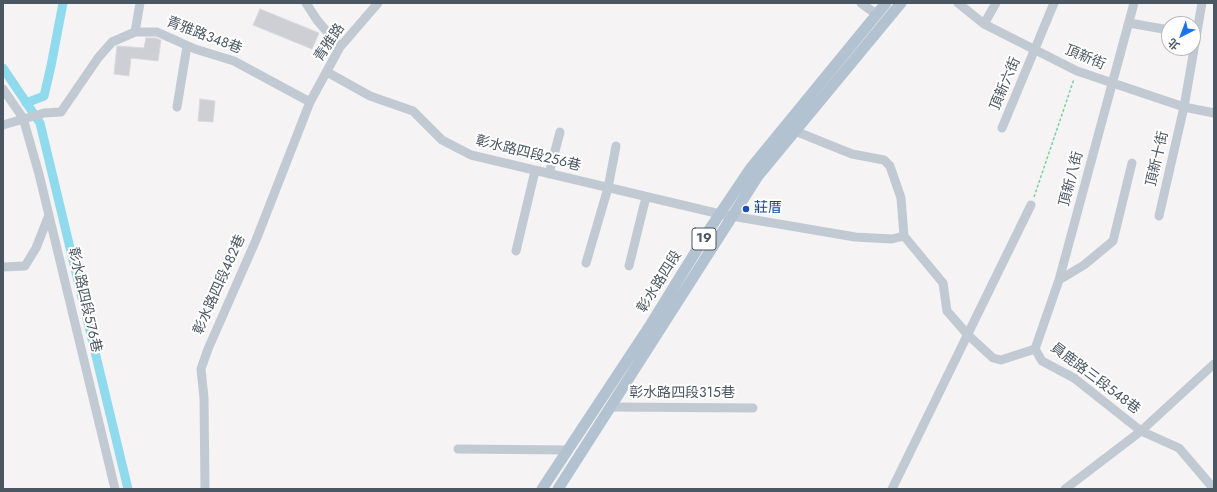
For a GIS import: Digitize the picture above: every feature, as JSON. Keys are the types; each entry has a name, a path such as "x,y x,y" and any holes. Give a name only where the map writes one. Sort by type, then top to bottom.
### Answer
{"main road":[{"name":"彰水路四段","path":"542,489 651,324 750,169 886,3"},
{"name":"彰水路四段","path":"558,489 758,176 901,3"},
{"path":"588,420 598,428"}],"street":[{"path":"135,32 140,3"},
{"path":"306,3 317,20 340,48"},
{"name":"青雅路","path":"310,102 340,48 378,3"},
{"path":"861,3 876,14"},
{"name":"頂新街","path":"958,3 984,24 1077,72 1184,107 1214,113"},
{"path":"984,24 996,3"},
{"name":"頂新六街","path":"1002,128 1036,51 1054,3"},
{"name":"頂新八街","path":"1059,280 1134,3"},
{"name":"頂新十街","path":"1199,16 1202,3"},
{"path":"1129,23 1161,29"},
{"name":"青雅路348巷","path":"23,118 44,113 61,112 98,58 112,42 135,32 158,32 188,46 234,61 310,102"},
{"path":"177,107 188,46"},
{"name":"頂新十街","path":"1159,216 1184,107 1192,56"},
{"name":"彰水路四段256巷","path":"326,72 370,96 413,110 442,140 471,155 720,214 856,237 892,239 904,236"},
{"name":"彰水路四段576巷","path":"3,89 23,118 39,174 115,489"},
{"name":"彰水路四段482巷","path":"205,489 204,398 201,369 208,349 256,240 310,102"},
{"path":"3,125 23,118"},
{"path":"795,131 852,154 884,160 890,166 901,198 904,236 943,283 947,311 968,335 993,358 1001,360 1035,349"},
{"path":"550,174 560,132"},
{"path":"586,263 608,188 616,146"},
{"path":"1059,280 1084,265 1113,241 1132,163"},
{"path":"516,251 535,171"},
{"path":"629,266 646,197"},
{"path":"892,489 1030,205"},
{"path":"3,268 25,266 36,248 49,215"},
{"name":"員鹿路三段548巷","path":"1059,280 1035,349 1042,361 1074,378 1141,431"},
{"name":"員鹿路三段548巷","path":"1064,489 1141,431 1214,364"},
{"name":"彰水路四段315巷","path":"611,407 753,408"},
{"path":"1141,431 1178,448 1214,488"},
{"path":"458,449 568,450"}],"path":[{"path":"1030,205 1077,72"}],"building":[{"path":"260,9 319,33 312,49 253,25"},
{"path":"146,38 156,38 161,40 158,61 131,58 129,76 114,74 117,46 144,48"},
{"path":"200,99 215,101 213,122 198,121"}],"waterway":[{"path":"26,103 44,96 63,3"},
{"path":"3,68 40,123 128,489"}],"place":[{"name":"莊厝","path":"746,209"}]}
